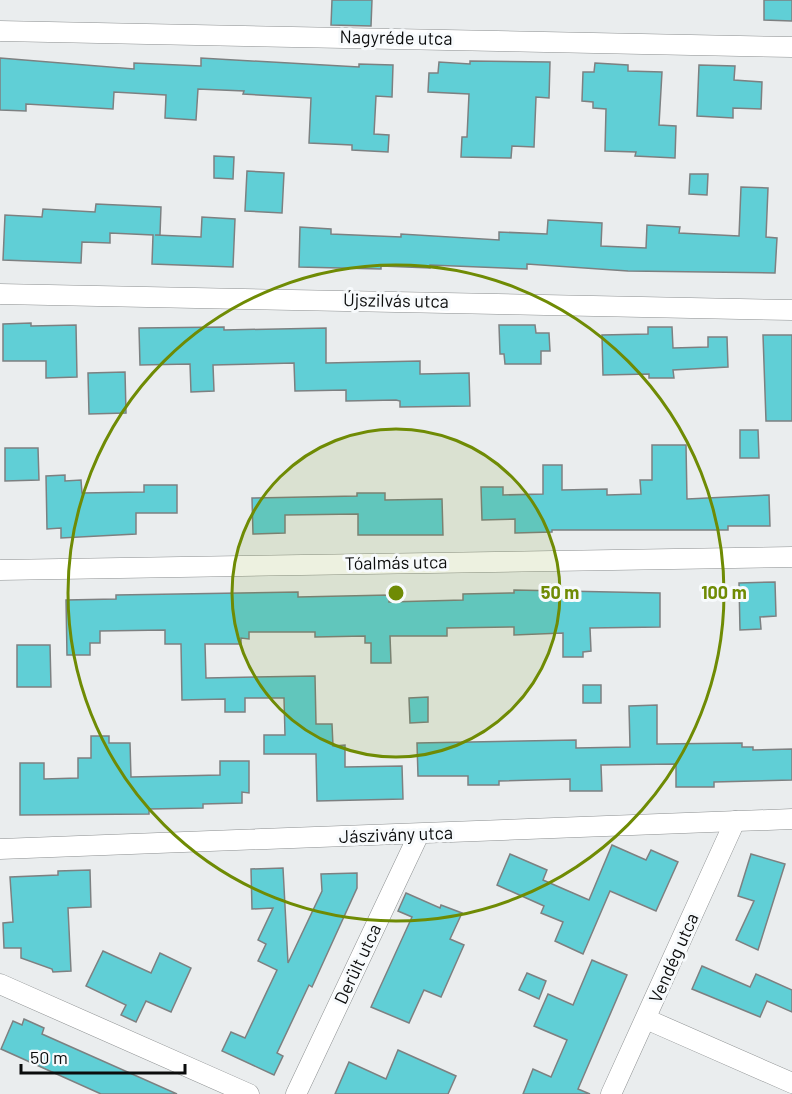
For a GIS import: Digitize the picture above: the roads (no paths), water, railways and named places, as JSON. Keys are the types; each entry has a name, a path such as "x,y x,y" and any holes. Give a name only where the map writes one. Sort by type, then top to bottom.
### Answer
{"street":[{"name":"Nagyréde utca","path":"0,31 792,47"},
{"name":"Újszilvás utca","path":"0,294 792,310"},
{"name":"Tóalmás utca","path":"0,570 792,557"},
{"name":"Jászivány utca","path":"0,849 792,819"},
{"name":"Vendég utca","path":"611,1094 735,821"},
{"name":"Derült utca","path":"296,1094 419,834"},
{"path":"0,984 249,1094"},
{"path":"646,1019 792,1083"}]}
